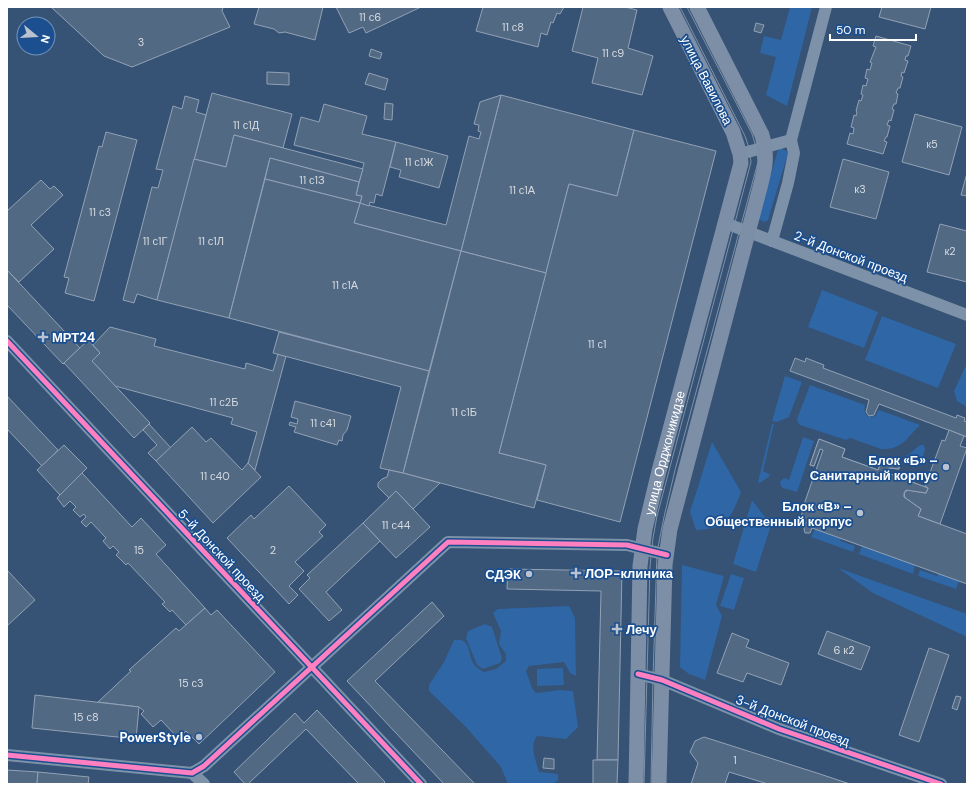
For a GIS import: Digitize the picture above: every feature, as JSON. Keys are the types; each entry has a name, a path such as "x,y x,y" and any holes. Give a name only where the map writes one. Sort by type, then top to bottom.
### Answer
{"main road":[{"name":"улица Вавилова","path":"670,7 734,132 740,154"},
{"name":"улица Вавилова","path":"697,7 762,135 765,147"},
{"name":"улица Орджоникидзе","path":"659,784 667,555 670,529 765,166 765,147"},
{"name":"улица Орджоникидзе","path":"636,784 640,566 642,548 652,498 741,163 740,154"}],"street":[{"path":"772,241 788,183 794,153 791,140 826,7"},
{"path":"740,154 791,140"},
{"name":"2-й Донской проезд","path":"725,223 967,315"},
{"name":"5-й Донской проезд","path":"7,341 421,784"},
{"path":"7,755 192,773 204,766 448,542 627,545 667,555"},
{"name":"3-й Донской проезд","path":"638,674 662,680 779,729 941,784"},
{"path":"192,773 204,784"}],"shaded area":[{"path":"790,7 812,7 787,106 766,95 776,57 760,53 764,36 781,40"},
{"path":"781,148 788,153 768,220 765,222 758,218 778,150"},
{"path":"822,290 878,312 864,348 808,327"},
{"path":"882,316 956,344 938,388 865,360"},
{"path":"967,363 967,407 957,401 954,391"},
{"path":"785,376 802,382 789,417 777,422 772,421"},
{"path":"810,385 865,405 864,410 869,417 875,416 879,410 920,425 904,442 894,448 881,449 850,438 846,440 800,425 797,419"},
{"path":"772,424 774,424 763,471 770,476 760,483 758,482"},
{"path":"803,437 814,441 797,492 783,488 780,482 784,478 789,480"},
{"path":"712,442 741,492 734,509 726,521 714,527 696,530 690,512"},
{"path":"920,445 924,445 925,449 923,457 918,464 912,465 908,461 907,456"},
{"path":"752,500 771,525 756,572 733,564"},
{"path":"815,529 841,539 840,541 855,546 853,552 811,537"},
{"path":"862,546 915,565 913,574 859,554"},
{"path":"682,565 724,576 716,605 722,616 705,680 689,674 680,667"},
{"path":"838,568 967,614 967,637 873,593"},
{"path":"920,570 937,576 938,573 959,581 956,589 918,576"},
{"path":"731,574 744,578 734,610 720,606"},
{"path":"569,606 575,618 576,676 570,673 564,662 529,666 526,671 532,688 536,693 560,690 573,691 578,727 566,739 537,736 535,740 533,749 539,772 558,774 558,780 553,784 508,784 501,767 466,727 429,691 429,685 444,662 454,640 464,641 468,647 474,664 477,668 484,672 496,669 506,661 506,654 499,644 501,631 493,613 498,609"},
{"path":"485,624 492,627 502,658 500,663 483,669 477,665 466,638 468,631"},
{"path":"563,668 564,685 537,686 537,669"}],"building":[{"path":"51,7 223,7 222,11 230,27 132,67 104,56"},
{"path":"259,7 323,7 315,40 285,32 279,33 274,29 254,24"},
{"path":"336,7 421,7 366,33 363,27 349,33"},
{"path":"483,7 564,7 560,14 557,13 553,23 551,22 547,35 541,33 538,47 476,31"},
{"path":"583,7 625,7 637,10 628,48 653,56 642,95 592,83 598,58 572,51"},
{"path":"882,7 931,7 925,29 879,17"},
{"path":"756,23 764,25 761,33 754,31"},
{"path":"876,36 911,46 908,56 906,56 905,60 908,61 904,73 902,72 901,76 903,77 900,88 898,88 896,93 898,94 896,104 894,104 892,109 894,110 891,121 889,120 887,125 890,126 887,137 884,141 887,142 883,154 847,144 850,133 853,134 854,128 851,127 854,115 856,116 859,100 861,101 863,95 861,94 863,85 866,86 868,79 865,78 867,69 870,70 872,63 870,62 876,47 873,46"},
{"path":"371,49 382,53 380,59 369,56"},
{"path":"267,72 289,73 289,85 267,84"},
{"path":"369,73 388,79 385,90 365,84"},
{"path":"212,93 292,114 283,148 234,135 226,167 194,159"},
{"path":"501,95 634,130 617,196 569,184 546,273 461,251"},
{"path":"501,95 461,251 354,223 360,203 446,225 469,136 479,139 481,132 478,131 479,125 474,124 480,102"},
{"path":"185,96 199,100 196,112 206,115 157,300 137,294 134,303 123,300 152,187 158,188 163,170 156,169 173,106 182,109"},
{"path":"385,103 393,104 392,120 384,119"},
{"path":"324,104 367,116 362,134 396,142 382,196 376,194 374,203 370,202 369,206 360,203 362,196 356,195 364,163 294,145 301,117 319,122"},
{"path":"915,114 962,127 949,175 902,162"},
{"path":"634,130 716,151 620,522 537,500 546,465 499,453 569,184 617,196"},
{"path":"106,132 137,140 94,301 65,293 69,278 64,277 99,146 102,147"},
{"path":"234,135 363,169 359,182 270,158 229,318 157,300 194,159 226,167"},
{"path":"396,142 448,156 439,188 399,177 401,170 390,167"},
{"path":"270,158 359,182 356,195 362,196 360,203 265,179"},
{"path":"843,159 889,172 876,219 830,207"},
{"path":"967,173 967,196 961,195"},
{"path":"265,179 360,203 354,223 461,251 429,371 229,318"},
{"path":"41,180 50,189 54,186 63,195 31,225 54,249 19,282 7,270 7,211"},
{"path":"940,224 967,231 967,282 927,272"},
{"path":"461,251 546,273 499,453 546,465 534,508 403,473"},
{"path":"7,270 80,348 63,364 7,305"},
{"path":"110,327 156,339 154,346 245,369 246,363 273,371 278,354 286,356 255,470 248,463 257,432 231,424 233,418 115,386 92,361 100,353 93,345"},
{"path":"279,332 429,371 403,473 380,468 401,387 273,353"},
{"path":"88,340 100,353 92,361 150,423 134,438 64,363"},
{"path":"795,358 805,362 806,358 824,365 823,368 956,418 957,415 965,418 964,421 967,422 967,437 879,404 874,415 869,416 866,412 869,400 790,371"},
{"path":"7,396 58,450 42,466 7,429"},
{"path":"295,401 351,416 342,441 339,440 337,445 294,432 296,427 289,425 290,422 297,424 298,419 291,417"},
{"path":"149,424 171,448 156,461 148,453 157,445 143,430"},
{"path":"192,427 206,442 211,438 242,470 248,463 261,477 213,523 156,461"},
{"name":"Блок «Б» – Санитарный корпус","path":"949,430 964,436 960,446 967,448 940,524 918,516 921,509 905,498 904,492 908,490 926,493 928,488 925,486 942,440 945,441"},
{"path":"819,439 845,449 842,457 878,470 880,465 872,460 874,458 885,464 899,466 899,469 889,468 888,473 928,488 926,493 908,490 904,493 905,498 921,509 918,516 828,484 838,455 820,449 814,466 810,465"},
{"name":"Блок «В» – Общественный корпус","path":"819,439 845,449 842,457 878,470 880,465 872,460 874,458 885,464 899,466 899,469 889,468 888,473 928,488 926,493 906,490 904,497 921,509 918,516 967,534 967,584 812,528 810,533 805,533 804,529 806,522 800,520 802,510 823,450 820,449 814,466 810,465"},
{"path":"64,445 87,468 60,495 37,470"},
{"path":"389,470 440,483 413,509 396,491 389,498 378,487 378,483 387,477"},
{"path":"82,473 132,527 141,518 166,545 156,554 205,608 186,625 172,610 170,612 162,604 165,602 128,563 126,565 116,555 119,552 113,546 110,549 103,541 106,538 91,522 86,527 81,522 86,517 84,514 80,517 73,510 76,507 70,501 64,507 57,498"},
{"path":"289,486 326,525 319,532 323,536 295,562 304,571 289,586 298,595 289,604 227,538 251,515 254,519"},
{"path":"396,491 430,527 396,558 363,523"},
{"path":"363,523 380,541 326,592 342,610 329,621 299,589 310,578 307,575"},
{"path":"508,569 622,571 618,760 597,760 601,591 507,589"},
{"path":"7,570 35,600 7,626"},
{"path":"432,602 444,616 375,681 475,784 444,784 347,681"},
{"path":"205,608 211,615 217,610 275,672 199,744 186,731 178,738 161,720 153,727 141,714 144,711 139,707 98,702 131,671 129,670 176,628 179,631"},
{"path":"827,631 870,647 861,670 818,654"},
{"path":"732,633 749,640 746,647 789,663 781,685 747,673 743,682 717,673"},
{"path":"929,648 949,655 919,742 899,735"},
{"path":"35,695 139,707 136,739 32,728"},
{"path":"956,696 961,697 957,710 952,708"},
{"path":"317,710 385,782 383,784 359,784 306,729 248,784 245,784 234,772 295,713 304,723"},
{"path":"704,737 850,784 768,784 729,772 725,784 691,784 698,763 690,752 695,741"},
{"path":"544,758 554,759 554,769 543,768"},
{"path":"593,760 618,760 617,784 593,784"},
{"path":"7,770 38,772 37,784 7,784"},
{"path":"38,772 89,777 88,784 37,784"}],"tram line":[{"path":"644,784 650,566 653,538 657,516 751,162 745,136 680,7"},
{"path":"651,784 657,552 675,470 758,162 757,150 752,134 687,7"}],"cycle path":[{"path":"7,341 421,784"},
{"path":"7,755 192,773 204,766 448,542 627,545 667,555"},
{"path":"638,674 662,680 779,729 941,784"}],"place":[{"name":"МРТ24","path":"43,337"},
{"name":"Блок «Б» – Санитарный корпус","path":"946,467"},
{"name":"Блок «В» – Общественный корпус","path":"860,513"},
{"name":"ЛОР-клиника","path":"576,573"},
{"name":"СДЭК","path":"529,574"},
{"name":"Лечу","path":"617,629"},
{"name":"PowerStyle","path":"199,737"}]}
